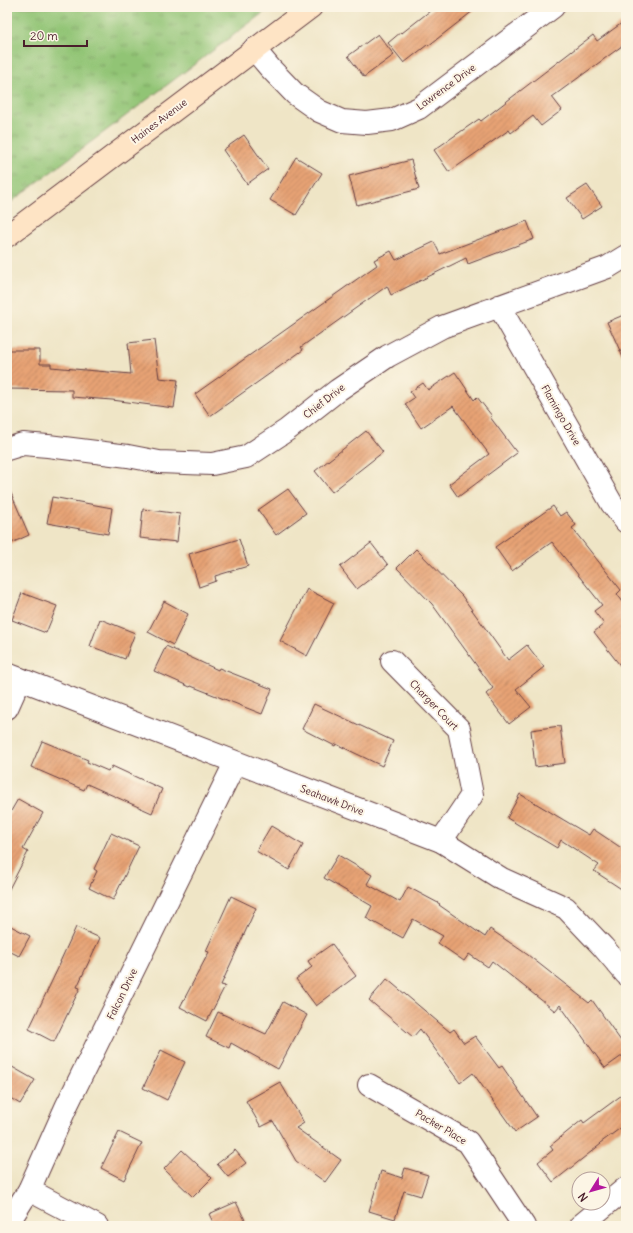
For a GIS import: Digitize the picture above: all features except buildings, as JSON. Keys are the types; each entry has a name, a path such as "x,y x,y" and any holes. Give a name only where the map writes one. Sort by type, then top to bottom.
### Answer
{"main road":[{"name":"Haines Avenue","path":"7,236 310,7"}],"street":[{"name":"Lawrence Drive","path":"254,49 295,94 318,111 342,121 367,123 392,120 419,108 553,7"},
{"name":"Chief Drive","path":"7,449 23,444 128,456 159,462 205,464 246,457 287,430 338,390 388,356 442,327 608,267 626,256"},
{"name":"Flamingo Drive","path":"500,306 612,504 626,522"},
{"name":"Charger Court","path":"392,661 459,729 472,795 441,841"},
{"name":"Seahawk Drive","path":"14,677 441,841 502,879 566,908 626,974"},
{"path":"7,708 14,677"},
{"name":"Falcon Drive","path":"7,1225 29,1190 71,1098 235,763"},
{"name":"Packer Place","path":"369,1085 468,1142 524,1226"},
{"path":"580,1226 626,1188"},
{"path":"29,1190 96,1226"}],"green space":[{"path":"7,7 271,7 7,205"}]}
